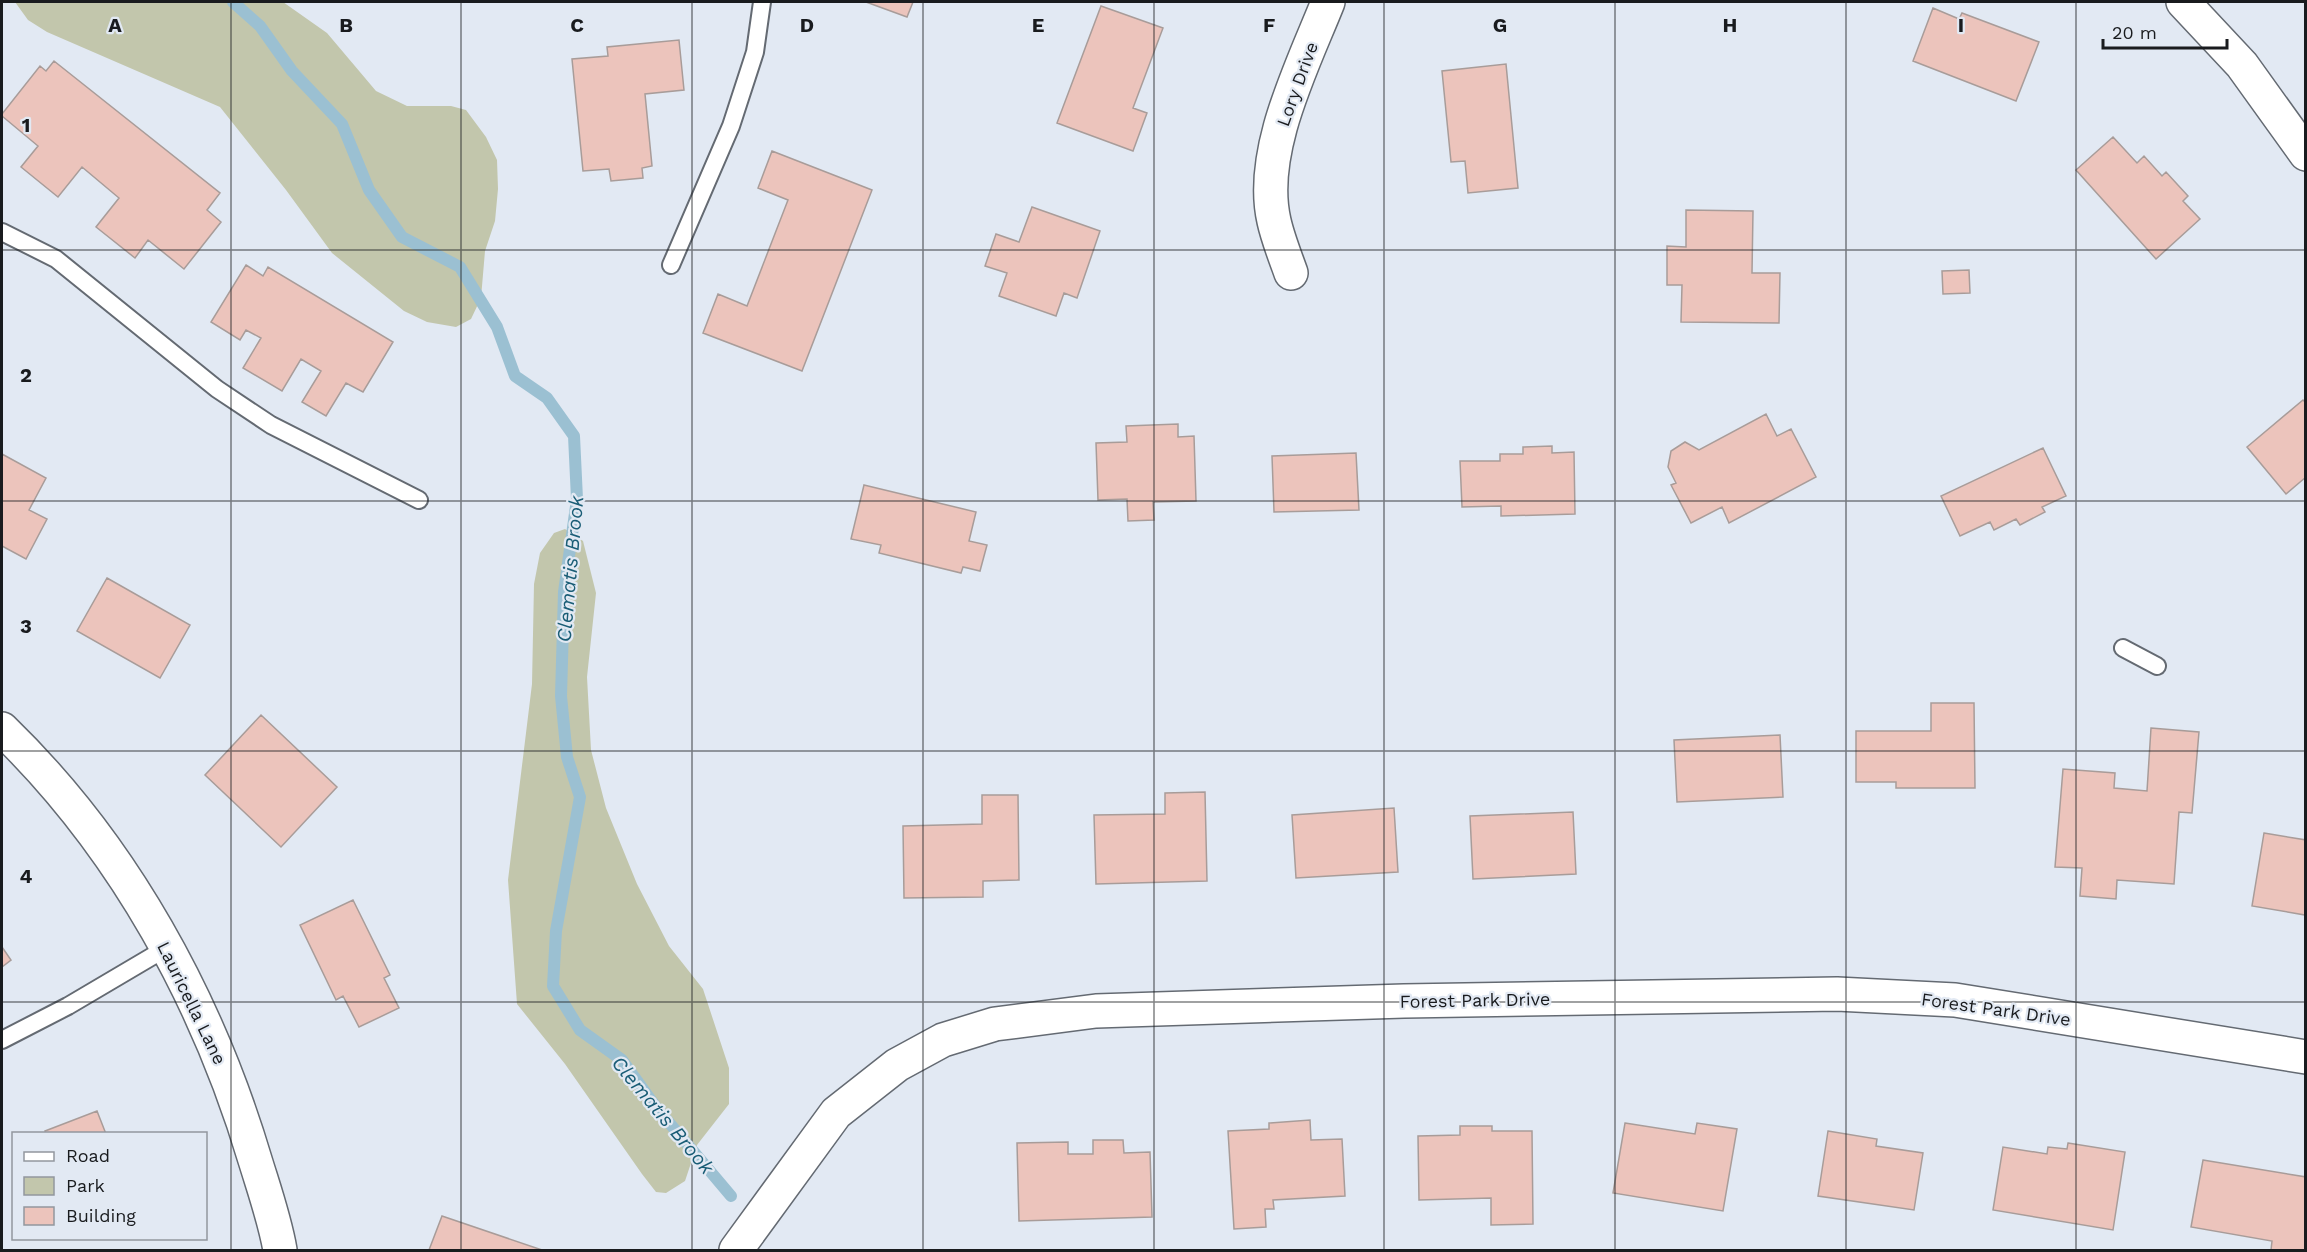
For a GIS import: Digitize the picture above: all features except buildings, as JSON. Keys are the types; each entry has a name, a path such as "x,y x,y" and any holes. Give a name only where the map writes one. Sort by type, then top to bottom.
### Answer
{"street":[{"name":"Lory Drive","path":"1291,273 1273,220 1272,169 1281,120 1328,2"},
{"path":"2183,2 2242,65 2306,154"},
{"name":"Lauricella Lane","path":"2,729 26,753 101,844 168,947 237,1098 280,1251"},
{"name":"Forest Park Drive","path":"736,1251 836,1113 897,1065 943,1040 995,1024 1096,1011 1427,1000 1837,994 1955,1000 2306,1057"}],"lane":[{"path":"671,265 731,126 755,52 762,2"},
{"path":"2,232 56,259 217,389 271,425 419,500"},
{"path":"2123,648 2157,666"},
{"path":"2,1040 68,1006 168,947"}],"green space":[{"path":"15,2 283,2 327,33 376,91 407,106 451,106 466,110 486,137 497,160 498,189 495,221 485,251 481,298 471,319 456,327 427,322 404,311 332,253 286,190 220,107 47,32 28,20"},
{"path":"565,529 583,541 596,593 587,677 591,750 606,808 637,884 669,946 703,989 729,1068 729,1104 697,1145 685,1181 666,1193 656,1192 565,1064 517,1004 508,880 532,684 534,584 540,553 554,533"}],"waterway":[{"name":"Clematis Brook","path":"233,2 260,26 292,71 342,124 369,190 402,237 460,267 497,327 515,376 547,398 574,436 577,499 564,592 561,696 567,757 580,797 556,931 553,986 580,1030 622,1060 655,1106 731,1196"}]}
